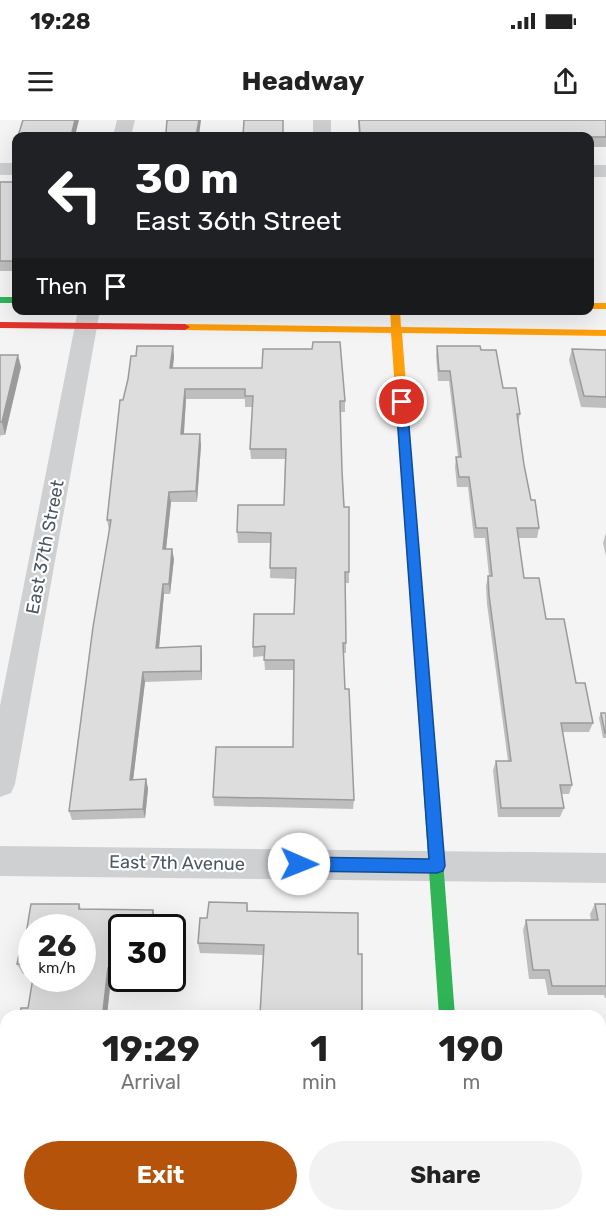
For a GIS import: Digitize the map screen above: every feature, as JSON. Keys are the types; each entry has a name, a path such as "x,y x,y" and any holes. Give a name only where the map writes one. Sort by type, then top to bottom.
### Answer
{"street":[{"path":"395,315 447,1010"},
{"path":"0,325 88,318 396,332 606,333"},
{"name":"East 37th Street","path":"0,784 88,318"},
{"name":"East 7th Avenue","path":"0,861 606,868"}],"building":[{"path":"23,120 75,120 72,132 19,132"},
{"path":"167,120 199,120 197,132 166,132"},
{"path":"244,120 283,120 283,132 243,132"},
{"path":"359,120 606,120 606,137 594,137 594,132 360,132"},
{"path":"0,182 12,182 12,261 0,261"},
{"path":"313,342 340,342 345,401 340,401 342,471 344,507 349,507 349,572 345,572 346,643 343,643 345,689 349,689 354,800 213,797 216,747 293,747 294,660 264,660 265,646 253,647 254,614 294,614 296,568 270,568 271,533 237,532 238,505 284,505 286,449 250,449 253,396 245,396 245,389 185,389 181,434 200,434 196,491 169,492 163,549 172,549 169,584 163,584 156,648 201,646 201,671 143,672 130,780 146,779 143,809 69,811 93,627 111,520 107,520 120,400 123,400 131,356 136,356 137,346 173,346 170,368 262,368 263,349 312,349"},
{"path":"437,346 480,346 481,350 496,350 503,388 516,388 524,465 531,500 535,500 539,528 517,528 524,578 539,578 546,619 564,619 576,683 585,683 593,723 561,723 572,785 560,785 564,808 501,808 496,761 511,761 489,595 488,576 492,576 487,528 476,528 469,477 459,477 456,457 461,457 450,371 439,371"},
{"path":"572,349 606,350 606,397 584,396"},
{"path":"0,355 18,355 2,422 0,422"},
{"path":"601,713 606,713 606,733 605,733"},
{"path":"209,902 247,903 247,911 358,913 358,954 362,954 362,1010 260,1010 264,945 198,943 200,918 207,918"},
{"path":"31,904 79,904 79,909 153,910 153,914 108,914 108,968 103,1010 21,1010 21,1008 28,1008 31,992 96,992 96,914 29,914"},
{"path":"595,904 606,904 606,986 552,986 549,970 533,970 526,920 598,920"}],"traffic: fast":[{"path":"0,300 12,300"},
{"path":"430,783 447,1010"}],"traffic: slow":[{"path":"594,306 606,306"},
{"path":"395,315 430,783"},
{"path":"185,327 606,333"}],"traffic: jam":[{"path":"0,325 185,327"}],"route":[{"path":"299,864 437,866 402,402"}]}
